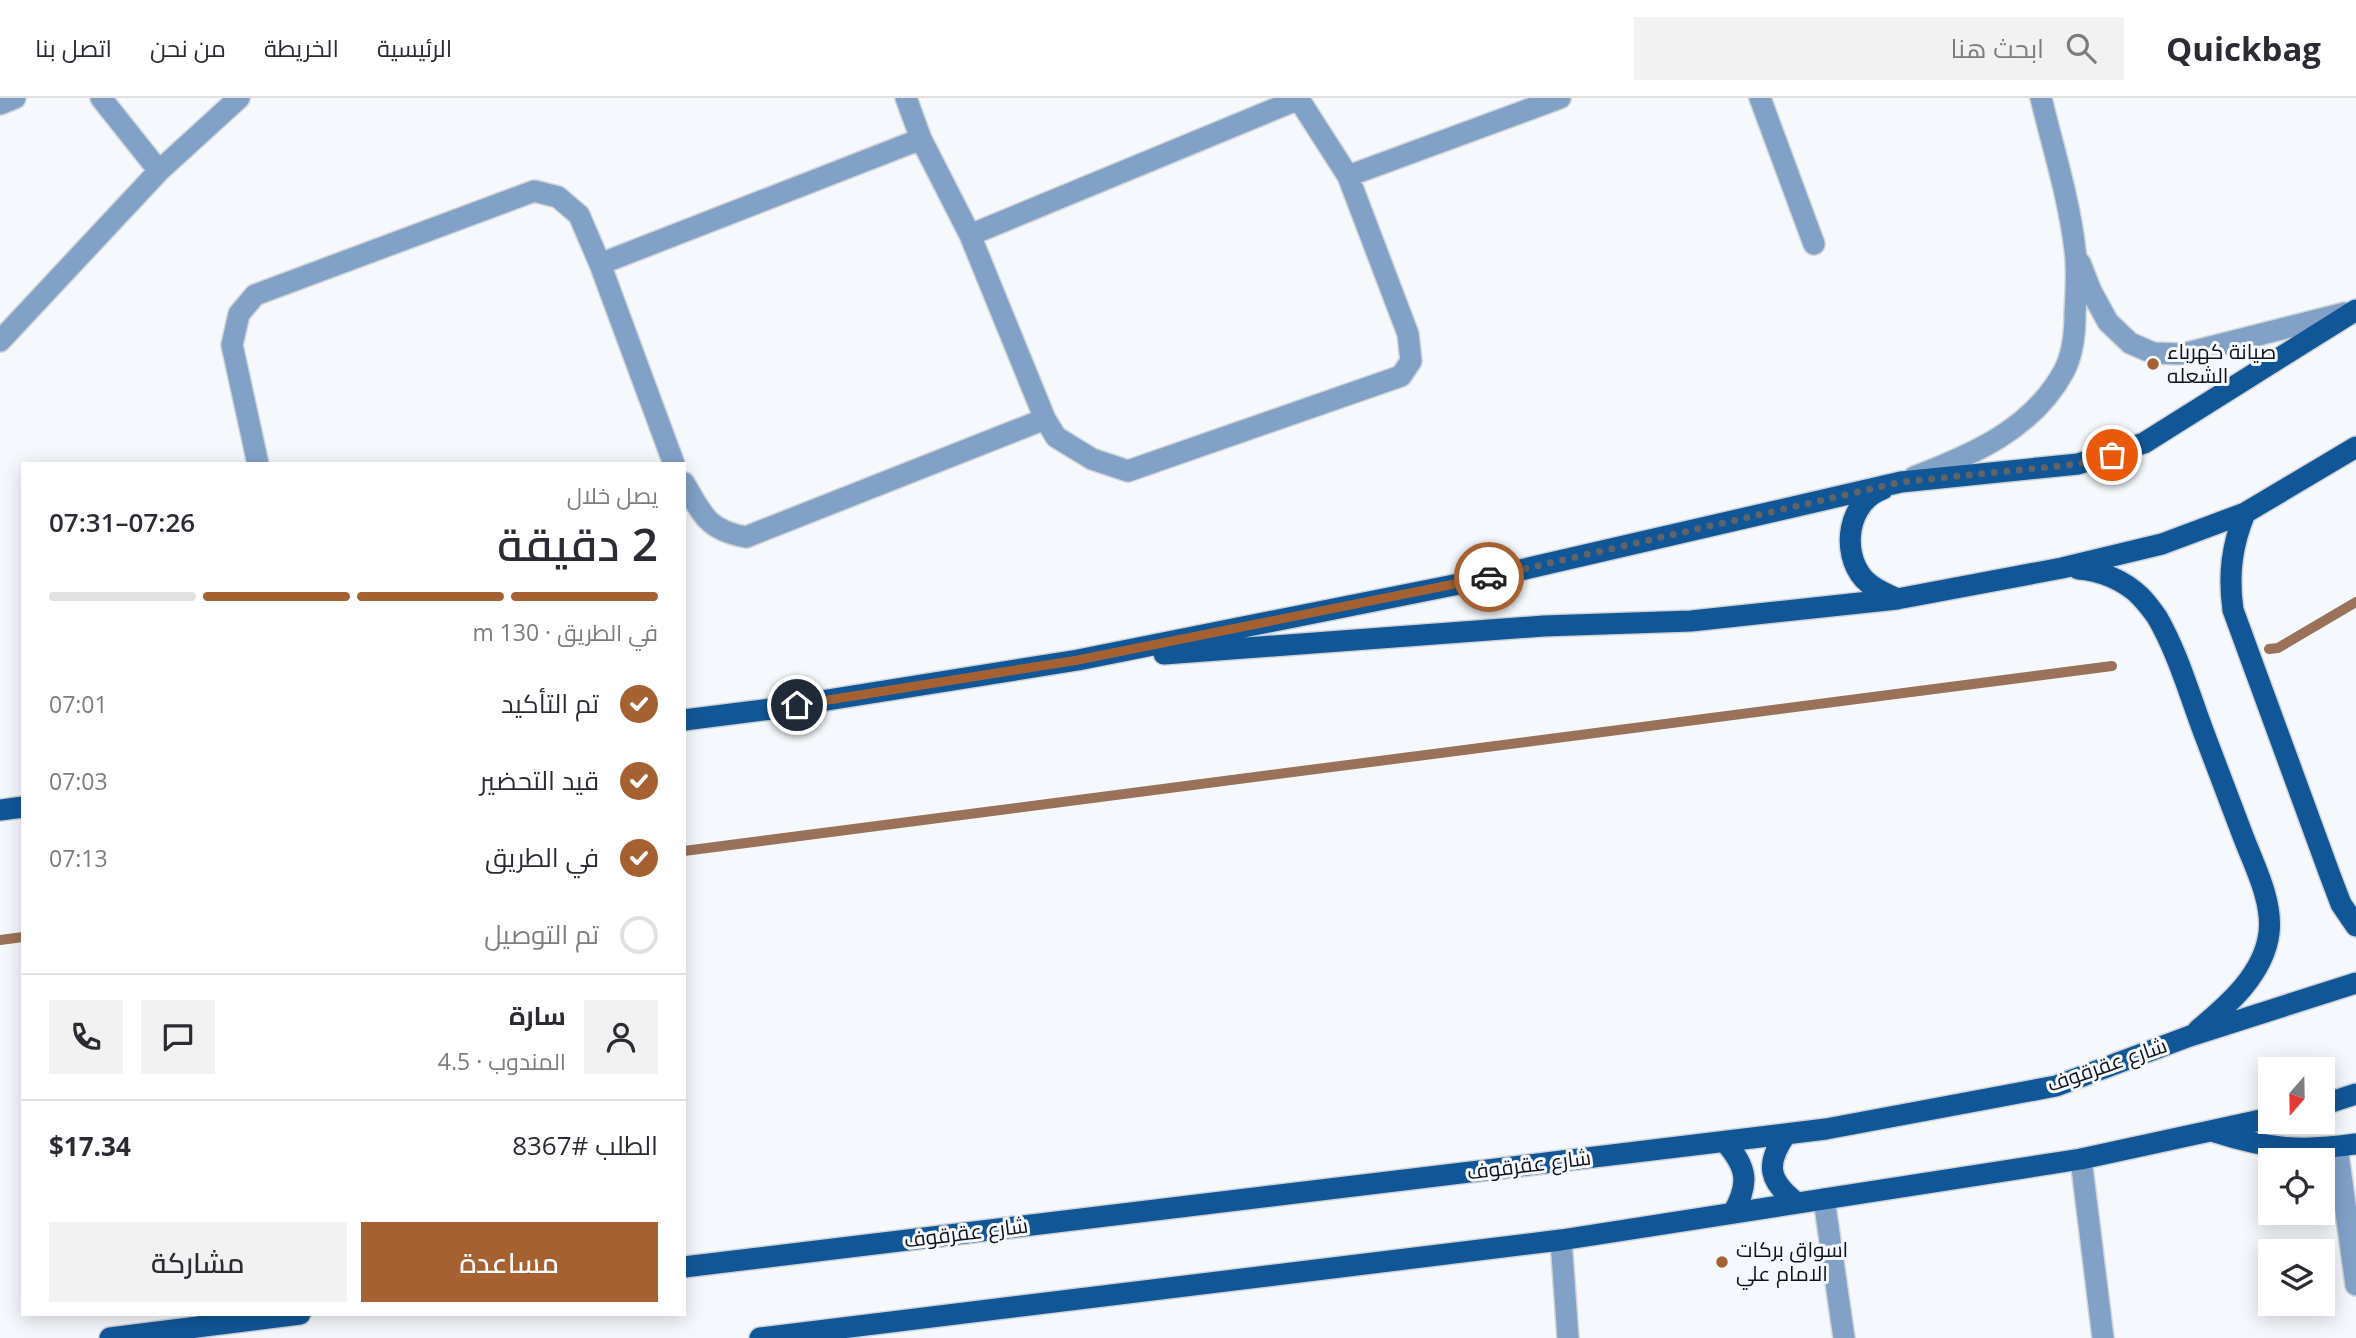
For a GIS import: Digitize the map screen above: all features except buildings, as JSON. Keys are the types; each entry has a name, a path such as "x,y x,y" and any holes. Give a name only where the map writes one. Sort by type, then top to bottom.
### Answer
{"main road":[{"path":"686,720 771,709 1078,660 1464,583 1901,482 2078,464 2144,443 2356,310"},
{"path":"1078,660 1544,626 1691,621 1897,599 2062,568 2162,544 2245,513 2356,447"},
{"path":"1897,599 1875,589 1862,577 1852,556 1850,534 1857,511 1876,492 1901,482"},
{"path":"2245,513 2231,560 2229,585 2232,610 2330,875 2342,904 2356,926"},
{"path":"2062,568 2082,569 2122,583 2140,596 2156,617 2179,667 2270,916 2269,934 2263,954 2240,990 2220,1012 2190,1036"},
{"path":"0,810 21,807"},
{"name":"شارع عقرقوف","path":"686,1266 1826,1129 2056,1086 2190,1036 2356,983"},
{"path":"2335,1101 2356,1094"},
{"path":"760,1338 854,1332 1561,1240 2081,1159 2258,1121"},
{"path":"2213,1132 2274,1148 2347,1145"},
{"path":"1786,1134 1774,1152 1772,1172 1781,1190 1797,1203"},
{"path":"1725,1142 1738,1157 1745,1175 1743,1196 1733,1213"},
{"path":"110,1338 284,1316"}],"street":[{"path":"0,104 15,98"},
{"path":"101,98 159,171"},
{"path":"0,341 159,171 239,98"},
{"path":"906,98 921,139 970,235 1045,419 1056,437 1092,459 1128,471 1401,376 1411,361 1408,334 1348,176 1299,99 970,235"},
{"path":"1348,176 1560,98"},
{"path":"1760,98 1814,244"},
{"path":"2040,98 2062,182 2075,251 2091,291 2108,322 2130,343 2153,352 2183,354 2356,310"},
{"path":"600,264 921,139"},
{"path":"258,462 232,345 239,314 255,295 534,191 558,197 579,215 600,264 673,462"},
{"path":"1901,482 1964,458 1992,443 2015,426 2050,392 2065,369 2074,338 2075,251"},
{"path":"686,486 703,515 725,533 746,537 1045,419"},
{"path":"2347,1145 2356,1285"},
{"path":"2081,1159 2103,1338"},
{"path":"1824,1199 1844,1338"},
{"path":"1561,1240 1568,1338"}],"waterway":[{"path":"2269,649 2278,648 2356,602"},
{"path":"686,851 2112,666"},
{"path":"0,940 21,937"}],"way so far":[{"path":"1489,577 1901,482 2078,464 2112,455"}],"place":[{"name":"صيانة كهرباء الشعله","path":"2153,364"},
{"name":"اسواق بركات الامام علي","path":"1722,1262"}],"route":[{"path":"797,705 1078,660 1489,577"}]}
